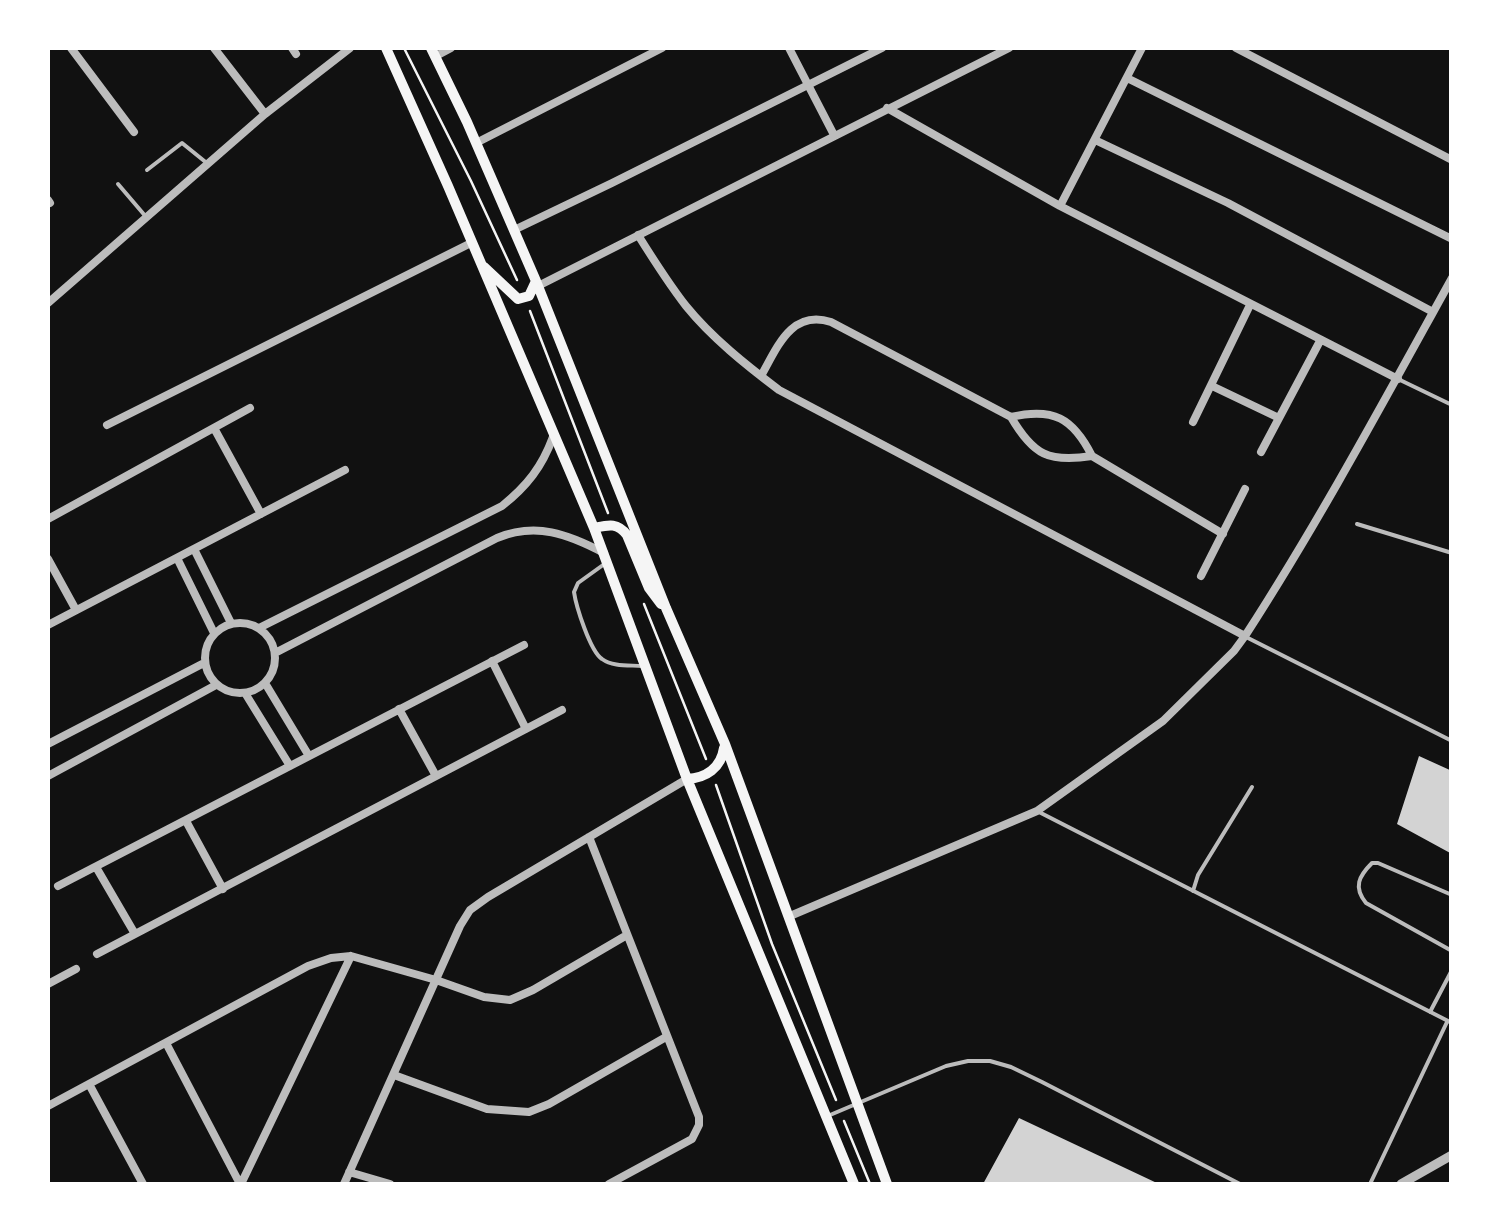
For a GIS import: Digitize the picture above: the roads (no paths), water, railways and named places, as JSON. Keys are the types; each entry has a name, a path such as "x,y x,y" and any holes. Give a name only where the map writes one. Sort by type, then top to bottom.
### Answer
{"main road":[{"path":"386,48 594,528 687,779 854,1184"},
{"path":"434,52 537,283 724,744 886,1184"},
{"path":"480,262 514,297 525,299 537,283"},
{"path":"594,528 613,524 623,529 649,588 666,608"},
{"path":"687,779 700,778 721,761 724,744"}],"street":[{"path":"72,48 134,132"},
{"path":"214,48 266,114"},
{"path":"48,303 266,114 350,48"},
{"path":"434,52 452,48"},
{"path":"476,143 662,48"},
{"path":"789,48 834,135"},
{"path":"514,230 882,48"},
{"path":"537,283 1010,48"},
{"path":"1060,206 1142,48"},
{"path":"1236,48 1452,160"},
{"path":"1127,78 1452,239"},
{"path":"887,108 1060,206 1398,380"},
{"path":"1094,140 1228,202 1433,312"},
{"path":"638,234 689,310 761,376 808,407 1245,636"},
{"path":"108,425 471,243"},
{"path":"790,916 1037,811 1163,721 1245,636 1398,380 1452,278"},
{"path":"1193,422 1250,305"},
{"path":"761,376 786,334 805,319 818,318 1011,417 1024,438 1044,454 1063,460 1092,456"},
{"path":"1260,452 1320,341"},
{"path":"1212,386 1280,418"},
{"path":"48,519 250,408"},
{"path":"1011,417 1035,412 1066,421 1092,456 1223,534"},
{"path":"214,428 260,514"},
{"path":"258,628 502,506 534,476 553,436"},
{"path":"48,625 345,470"},
{"path":"1201,576 1245,489"},
{"path":"275,653 517,530 562,535 605,558"},
{"path":"194,549 230,623"},
{"path":"176,558 214,633"},
{"path":"48,559 76,610"},
{"path":"230,623 258,628 272,643 275,653 271,674 245,693 225,690 210,678 204,662 207,643 230,623"},
{"path":"58,886 524,645"},
{"path":"492,661 526,730"},
{"path":"48,744 204,662"},
{"path":"265,682 310,756"},
{"path":"48,776 216,684"},
{"path":"245,693 290,766"},
{"path":"399,709 436,776"},
{"path":"97,954 562,710"},
{"path":"344,1184 470,910 687,779"},
{"path":"186,821 223,889"},
{"path":"589,837 699,1117 692,1139 609,1184"},
{"path":"96,866 135,934"},
{"path":"48,1106 308,966 331,958 351,956 484,997 510,1000 628,935"},
{"path":"241,1184 351,956"},
{"path":"48,984 76,969"},
{"path":"394,1075 487,1110 529,1112 666,1037"},
{"path":"166,1043 241,1184"},
{"path":"88,1084 143,1184"},
{"path":"1400,1184 1452,1156"},
{"path":"350,1172 390,1184"}],"lane":[{"path":"147,170 182,144 208,164"},
{"path":"118,184 147,218"},
{"path":"1398,380 1452,406"},
{"path":"1357,524 1452,553"},
{"path":"605,558 578,583 574,592 595,652 613,664 646,666"},
{"path":"1245,636 1452,742"},
{"path":"1193,891 1198,875 1252,787"},
{"path":"1037,811 1450,1022 1370,1184"},
{"path":"1452,894 1378,863 1368,867 1358,886 1366,903 1452,951"},
{"path":"1430,1012 1452,970"},
{"path":"828,1116 946,1066 968,1060 990,1061 1042,1082 1240,1184"}]}
